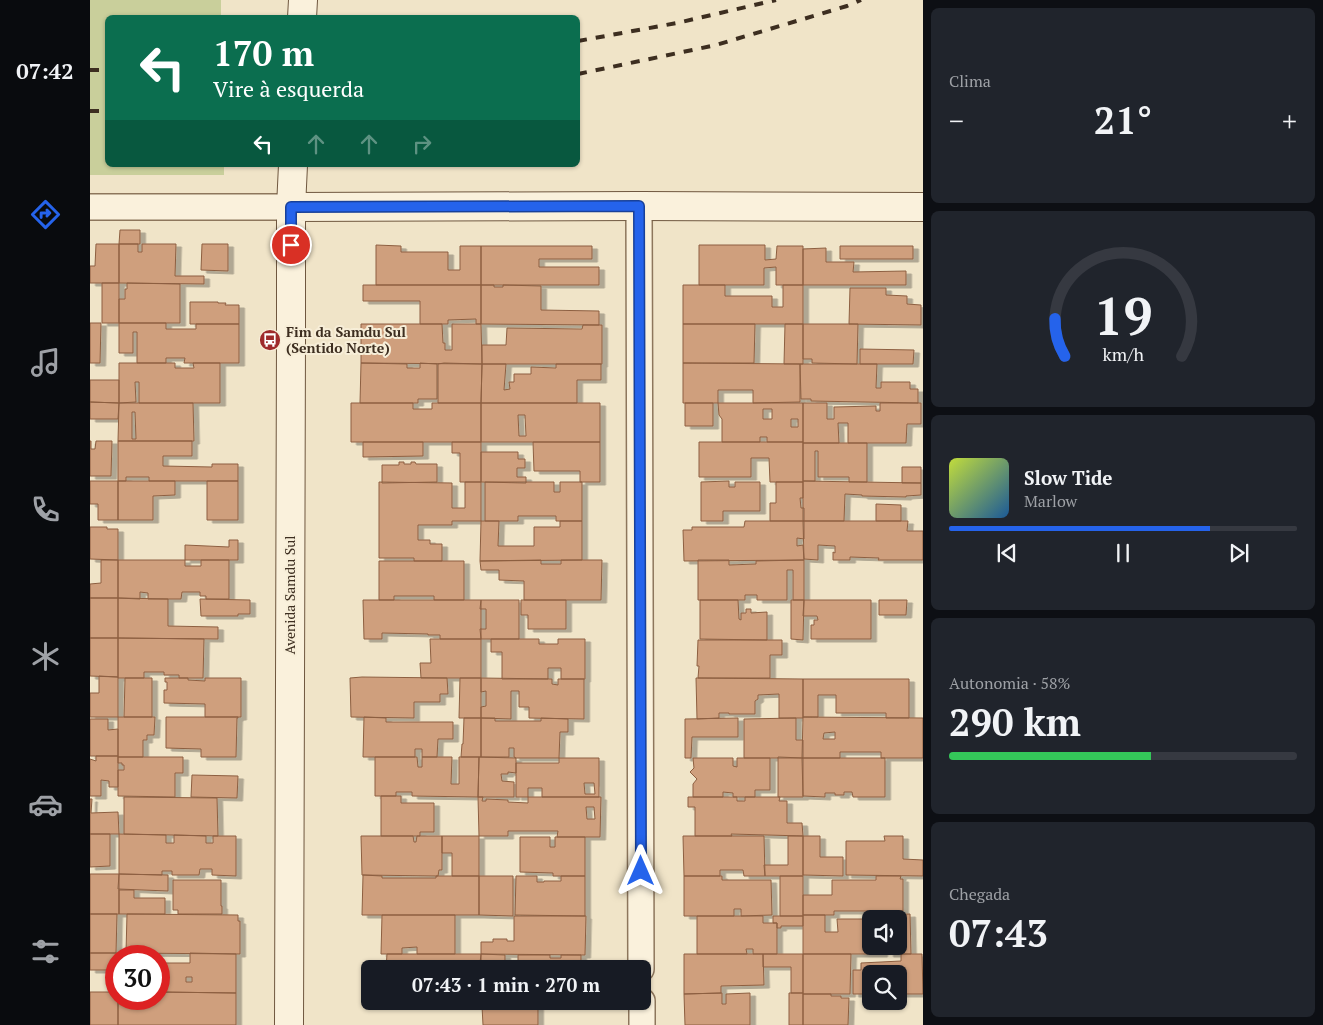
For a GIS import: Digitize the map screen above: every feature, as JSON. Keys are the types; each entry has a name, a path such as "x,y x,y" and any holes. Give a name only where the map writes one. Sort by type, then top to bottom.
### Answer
{"street":[{"path":"302,15 303,0"},
{"name":"Avenida Samdu Sul","path":"289,1025 291,207 293,167"},
{"path":"639,206 642,960"},
{"path":"90,207 923,207"},
{"path":"642,1010 642,1025"}],"green space":[{"path":"90,0 221,0 221,15 105,15 105,167 224,167 224,175 90,175"}],"building":[{"path":"120,230 140,230 140,244 119,244"},
{"path":"96,244 119,244 119,283 90,283 90,266 95,266"},
{"path":"119,244 138,244 138,252 142,252 142,244 176,244 175,276 204,276 204,284 119,283"},
{"path":"202,244 228,244 228,271 201,270"},
{"path":"376,245 401,246 401,252 448,252 448,270 460,270 460,246 481,246 481,285 376,285"},
{"path":"699,245 765,245 765,260 776,259 777,246 803,246 803,285 776,285 776,267 764,268 764,285 699,285"},
{"path":"481,246 592,246 592,259 539,259 539,267 599,267 599,285 481,285"},
{"path":"840,246 913,246 913,259 840,259"},
{"path":"826,248 826,262 854,262 853,272 906,271 906,285 803,285 803,249"},
{"path":"102,283 119,283 119,323 102,323"},
{"path":"127,283 180,284 180,323 119,323 119,299 125,299"},
{"path":"363,285 481,285 481,324 476,324 476,319 448,320 448,324 420,324 420,301 363,301"},
{"path":"481,285 494,285 494,287 503,287 503,285 541,286 541,310 599,311 599,325 481,324"},
{"path":"683,285 725,285 725,296 772,296 772,307 783,307 783,285 803,285 803,324 683,324"},
{"path":"850,288 886,288 886,295 907,296 907,304 921,305 921,325 849,324"},
{"path":"190,302 218,302 226,303 225,305 239,305 239,324 190,324"},
{"path":"90,323 101,323 100,363 90,363"},
{"path":"119,323 166,323 166,329 196,329 196,324 239,324 239,363 184,363 185,358 166,358 166,363 137,363 137,332 133,332 133,353 119,353"},
{"path":"361,324 442,324 445,350 452,350 452,324 481,324 482,364 361,363"},
{"path":"683,324 755,324 754,363 683,363"},
{"path":"785,324 803,324 803,364 784,364"},
{"path":"803,324 858,324 857,364 812,363 812,359 803,359"},
{"path":"583,325 602,325 602,364 482,364 482,345 506,345 507,328 582,329"},
{"path":"860,349 914,350 913,364 860,364"},
{"path":"119,363 175,363 175,368 194,368 193,363 220,363 220,403 139,403 139,382 135,382 136,402 119,403"},
{"path":"361,363 407,364 407,368 420,368 420,363 437,364 437,399 418,399 418,403 360,403"},
{"path":"683,363 800,364 800,402 753,403 753,390 718,390 718,403 683,403"},
{"path":"438,364 482,364 481,403 438,403"},
{"path":"482,364 506,364 504,390 510,389 509,382 514,382 514,374 531,374 531,367 556,368 556,364 601,364 601,380 577,380 577,403 481,403"},
{"path":"800,364 877,364 876,388 881,388 881,382 910,382 910,389 918,389 918,403 811,401 811,399 801,399"},
{"path":"90,380 119,380 119,403 90,402"},
{"path":"90,402 119,403 118,419 90,419"},
{"path":"119,403 193,403 194,441 118,441","holes":["132,412 135,412 136,439 132,439"]},
{"path":"351,403 413,403 413,409 432,409 432,403 481,403 481,442 351,442"},
{"path":"481,403 600,403 600,442 481,442","holes":["518,415 525,415 526,436 519,436"]},
{"path":"685,403 713,403 713,426 685,426"},
{"path":"718,403 803,403 803,442 767,442 767,437 760,437 760,442 722,442 722,419 719,415","holes":["763,409 772,409 772,419 763,419","791,419 798,419 798,427 791,427"]},
{"path":"803,403 827,403 827,419 834,419 834,407 876,406 876,411 880,411 880,403 921,403 921,424 907,424 906,443 848,443 848,423 838,423 839,443 803,443"},
{"path":"90,441 91,449 95,449 96,441 112,441 111,476 90,476"},
{"path":"118,441 192,441 192,456 163,456 163,466 212,467 212,464 238,464 238,481 149,481 149,477 126,477 126,481 118,481"},
{"path":"363,442 423,442 423,456 363,457"},
{"path":"452,442 481,442 481,482 460,482 460,453 452,453"},
{"path":"533,442 600,442 600,482 580,482 580,471 534,471"},
{"path":"699,442 803,442 803,482 770,482 769,458 751,458 751,477 699,477"},
{"path":"803,443 867,443 867,482 849,482 849,477 818,477 818,451 815,451 815,481 803,481"},
{"path":"481,452 518,452 518,459 525,459 525,468 517,468 517,477 526,477 526,483 481,482"},
{"path":"399,462 404,462 404,464 415,462 416,464 437,464 437,482 382,483 382,465 399,465"},
{"path":"902,467 921,467 921,483 902,483"},
{"path":"90,481 118,481 118,520 98,520 98,504 90,504"},
{"path":"118,481 175,481 175,495 153,496 153,520 118,520"},
{"path":"207,481 238,481 238,520 207,520"},
{"path":"729,481 729,487 735,487 735,482 760,482 760,511 723,511 723,521 701,521 701,482"},
{"path":"803,481 921,483 921,495 906,497 845,494 844,521 803,521"},
{"path":"379,482 452,483 452,508 465,508 465,482 481,482 481,521 452,521 452,525 418,525 418,540 430,540 430,544 442,544 442,561 414,561 414,558 379,558"},
{"path":"485,482 554,482 554,492 560,492 560,482 582,482 582,521 556,521 556,516 518,516 518,521 485,521"},
{"path":"776,482 803,482 803,498 800,498 801,508 804,508 804,521 770,521 770,503 776,503"},
{"path":"876,504 901,505 901,521 876,521"},
{"path":"481,521 499,521 498,546 534,546 534,527 560,527 560,521 582,521 582,560 480,561"},
{"path":"745,521 804,521 804,539 797,538 797,546 803,545 804,560 684,561 683,530 692,530 692,527 744,527"},
{"path":"803,521 908,521 907,531 923,531 923,560 878,560 879,558 850,557 850,560 833,560 835,546 818,545 818,560 804,559"},
{"path":"90,527 118,529 118,560 90,559"},
{"path":"229,540 238,540 238,560 185,560 185,545 229,547"},
{"path":"101,560 118,560 118,598 90,598 90,584 101,583"},
{"path":"118,560 185,560 185,566 201,566 201,560 229,560 229,599 206,599 206,596 200,596 200,592 182,592 181,599 148,599 148,593 140,592 140,599 118,598"},
{"path":"541,560 541,564 561,564 561,560 602,560 601,600 524,600 524,581 499,580 499,570 481,570 480,561"},
{"path":"698,560 729,560 729,565 756,564 756,561 804,560 804,600 793,600 793,570 787,570 787,600 757,600 757,595 745,595 745,600 698,600"},
{"path":"379,561 464,561 464,600 434,600 434,596 394,596 394,600 379,600"},
{"path":"90,598 118,598 118,638 90,638"},
{"path":"118,598 168,599 168,626 218,627 218,639 118,638"},
{"path":"200,599 250,600 250,614 238,614 238,616 201,616"},
{"path":"363,600 481,600 481,639 440,639 440,635 382,633 382,639 364,639"},
{"path":"481,600 519,600 519,639 481,639 480,629 486,629 486,609 480,609"},
{"path":"521,600 566,600 566,629 528,629 528,615 521,615"},
{"path":"700,600 738,600 739,619 741,620 741,613 746,613 746,609 751,609 751,613 767,612 767,640 700,639"},
{"path":"791,600 804,600 803,640 791,639"},
{"path":"804,600 871,600 871,639 811,639 811,625 814,625 814,620 818,620 817,616 803,616"},
{"path":"879,600 907,600 906,615 879,615"},
{"path":"90,638 118,638 118,677 90,676"},
{"path":"118,638 204,639 203,678 179,678 179,675 164,675 164,672 144,672 144,678 118,678"},
{"path":"430,639 481,639 481,678 421,678 420,663 431,663"},
{"path":"491,639 539,639 539,644 558,644 558,639 585,639 585,679 561,679 561,668 548,668 548,679 502,679 502,652 491,652"},
{"path":"698,640 782,640 782,655 770,655 770,678 698,678"},
{"path":"99,676 118,677 118,717 90,717 90,693 99,693"},
{"path":"125,678 152,678 152,717 124,717"},
{"path":"165,678 188,678 188,680 205,681 205,678 241,678 241,717 205,717 205,704 164,703 164,690 167,690"},
{"path":"350,678 447,678 448,694 440,694 440,702 414,702 414,718 351,717"},
{"path":"460,678 481,678 481,718 459,718"},
{"path":"481,678 552,679 552,684 558,685 558,679 584,679 584,719 529,718 529,707 519,707 519,691 511,691 511,719 481,718 481,707 486,706 486,691 481,692"},
{"path":"696,678 803,679 803,718 779,718 779,694 758,695 758,699 755,701 755,714 719,713 719,718 697,719"},
{"path":"803,679 909,679 909,718 886,718 886,713 836,713 836,695 818,695 818,717 803,717"},
{"path":"118,717 155,717 154,735 147,735 147,740 143,740 143,757 118,757"},
{"path":"166,717 238,717 236,757 201,757 201,749 166,748"},
{"path":"364,717 386,718 386,722 453,722 453,739 438,739 437,757 422,757 422,749 415,749 415,757 363,757"},
{"path":"803,717 923,718 923,758 881,758 881,752 840,752 840,758 802,758","holes":["835,732 835,739 823,739 824,733"]},
{"path":"464,718 481,718 481,757 461,757"},
{"path":"481,718 495,718 495,721 541,721 541,718 568,719 568,732 560,732 559,758 516,758 514,757 514,748 509,748 509,757 481,757"},
{"path":"738,718 738,737 692,737 691,758 685,758 685,719"},
{"path":"796,718 796,740 803,740 803,758 744,758 744,719"},
{"path":"90,719 108,719 108,730 118,729 118,756 90,756"},
{"path":"96,756 118,756 118,787 109,787 109,781 101,780 101,796 90,796 90,759 96,761"},
{"path":"118,757 183,757 183,773 175,773 175,797 118,796 118,770 124,770 124,765 118,763"},
{"path":"375,757 417,757 418,767 422,767 422,757 452,757 451,784 459,784 459,757 479,757 478,797 412,796 412,792 396,792 396,796 375,796"},
{"path":"479,757 516,758 516,773 508,772 508,774 501,774 502,781 514,782 514,797 478,797"},
{"path":"778,757 803,758 803,797 778,797"},
{"path":"559,758 599,758 599,797 542,797 542,788 528,788 528,797 516,797 516,763 559,763","holes":["584,783 594,783 595,794 585,794"]},
{"path":"693,758 733,758 733,766 737,767 737,758 770,758 770,790 755,790 755,797 733,797 733,793 723,792 723,797 693,797 693,784 697,779 690,772 694,768"},
{"path":"802,758 885,758 885,797 853,797 852,792 844,792 844,795 825,793 825,797 803,796"},
{"path":"192,775 238,776 237,798 191,797"},
{"path":"381,796 401,796 401,803 434,803 434,832 420,832 420,836 381,836"},
{"path":"124,797 217,798 218,836 124,834"},
{"path":"478,797 483,797 482,801 486,801 486,799 528,803 528,797 601,797 600,837 557,837 558,831 508,831 508,836 479,836","holes":["586,807 594,807 595,819 587,819"]},
{"path":"688,797 737,797 737,801 745,801 745,797 780,797 779,801 787,801 787,823 802,823 803,836 731,834 732,836 695,836 695,807 688,807"},
{"path":"90,799 92,799 91,813 118,812 119,834 90,834"},
{"path":"90,834 110,834 110,866 90,867"},
{"path":"119,834 166,835 166,843 174,843 174,835 206,836 206,843 213,843 213,836 236,836 236,876 212,875 212,869 200,869 199,875 172,875 172,871 162,871 162,875 119,874"},
{"path":"361,836 413,836 414,842 416,842 417,836 442,836 442,870 439,870 438,876 362,875"},
{"path":"442,836 479,836 479,876 452,876 452,853 442,853"},
{"path":"683,836 764,836 765,876 744,876 743,870 720,870 720,876 684,876"},
{"path":"788,836 803,836 803,876 765,876 764,865 788,865"},
{"path":"803,836 820,836 820,857 843,857 843,876 803,875"},
{"path":"884,836 903,836 903,859 923,860 923,876 846,875 846,841 885,841"},
{"path":"520,837 550,837 550,847 555,847 555,837 585,837 585,876 553,876 553,873 520,872"},
{"path":"90,874 119,874 119,914 90,914"},
{"path":"119,874 168,875 168,891 118,889"},
{"path":"363,875 382,876 382,878 479,876 479,915 362,915"},
{"path":"479,876 513,876 513,916 479,915"},
{"path":"516,876 537,876 537,882 544,882 561,881 561,876 585,876 585,916 515,915"},
{"path":"684,876 722,876 722,880 771,880 772,915 741,916 741,909 734,909 734,916 684,916"},
{"path":"780,876 803,876 803,916 780,916"},
{"path":"876,876 901,876 900,879 903,879 903,910 834,911 834,915 803,915 803,895 832,895 832,880 876,880"},
{"path":"173,880 221,880 222,914 178,914 178,910 173,910"},
{"path":"119,890 134,890 134,898 165,898 165,914 119,914"},
{"path":"90,914 117,914 116,945 105,945 105,953 90,953"},
{"path":"127,914 238,915 238,921 240,921 240,954 170,953 170,945 126,945"},
{"path":"907,914 910,914 911,954 907,954"},
{"path":"382,915 455,915 455,954 417,954 417,947 402,948 402,954 381,954"},
{"path":"803,915 825,915 825,932 838,932 837,919 862,919 862,954 803,954"},
{"path":"514,916 586,916 585,955 481,954 481,942 493,942 493,939 514,941"},
{"path":"697,916 763,916 763,923 777,923 777,954 753,954 753,949 746,949 747,954 697,954"},
{"path":"773,916 803,916 803,926 781,926 781,928 777,928 777,923 773,923"},
{"path":"90,953 105,953 105,970 90,970"},
{"path":"190,953 236,954 236,993 170,992 170,963 190,963","holes":["186,977 192,977 192,982 186,982"]},
{"path":"387,954 481,954 480,960 387,960"},
{"path":"481,954 505,955 505,960 481,960"},
{"path":"684,954 763,954 764,985 721,986 721,993 684,994"},
{"path":"763,954 803,954 803,993 791,993 791,967 763,967"},
{"path":"803,954 851,954 850,994 803,994"},
{"path":"922,954 923,994 907,994 907,965 862,965 862,994 853,994 853,970 861,970 861,963 901,961 901,955"},
{"path":"518,955 550,955 550,958 561,958 561,955 581,955 581,960 518,960"},
{"path":"90,992 105,992 105,1010 118,1010 118,1025 90,1025"},
{"path":"170,992 236,993 236,1025 118,1025 118,1010 170,1010"},
{"path":"722,993 722,1004 726,1004 726,994 750,993 750,1025 685,1025 684,994"},
{"path":"789,993 803,993 803,1025 789,1025"},
{"path":"803,994 831,994 831,996 849,998 848,1025 803,1025"},
{"path":"482,1010 538,1010 538,1025 483,1025"}],"railway":[{"path":"580,41 677,23 776,0"},
{"path":"580,74 716,45 847,6 861,0"},
{"path":"90,70 105,70"},
{"path":"90,111 105,111"}],"place":[{"name":"Fim da Samdu Sul (Sentido Norte)","path":"270,340"}],"route":[{"path":"291,245 291,207 639,206 641,871"}]}
